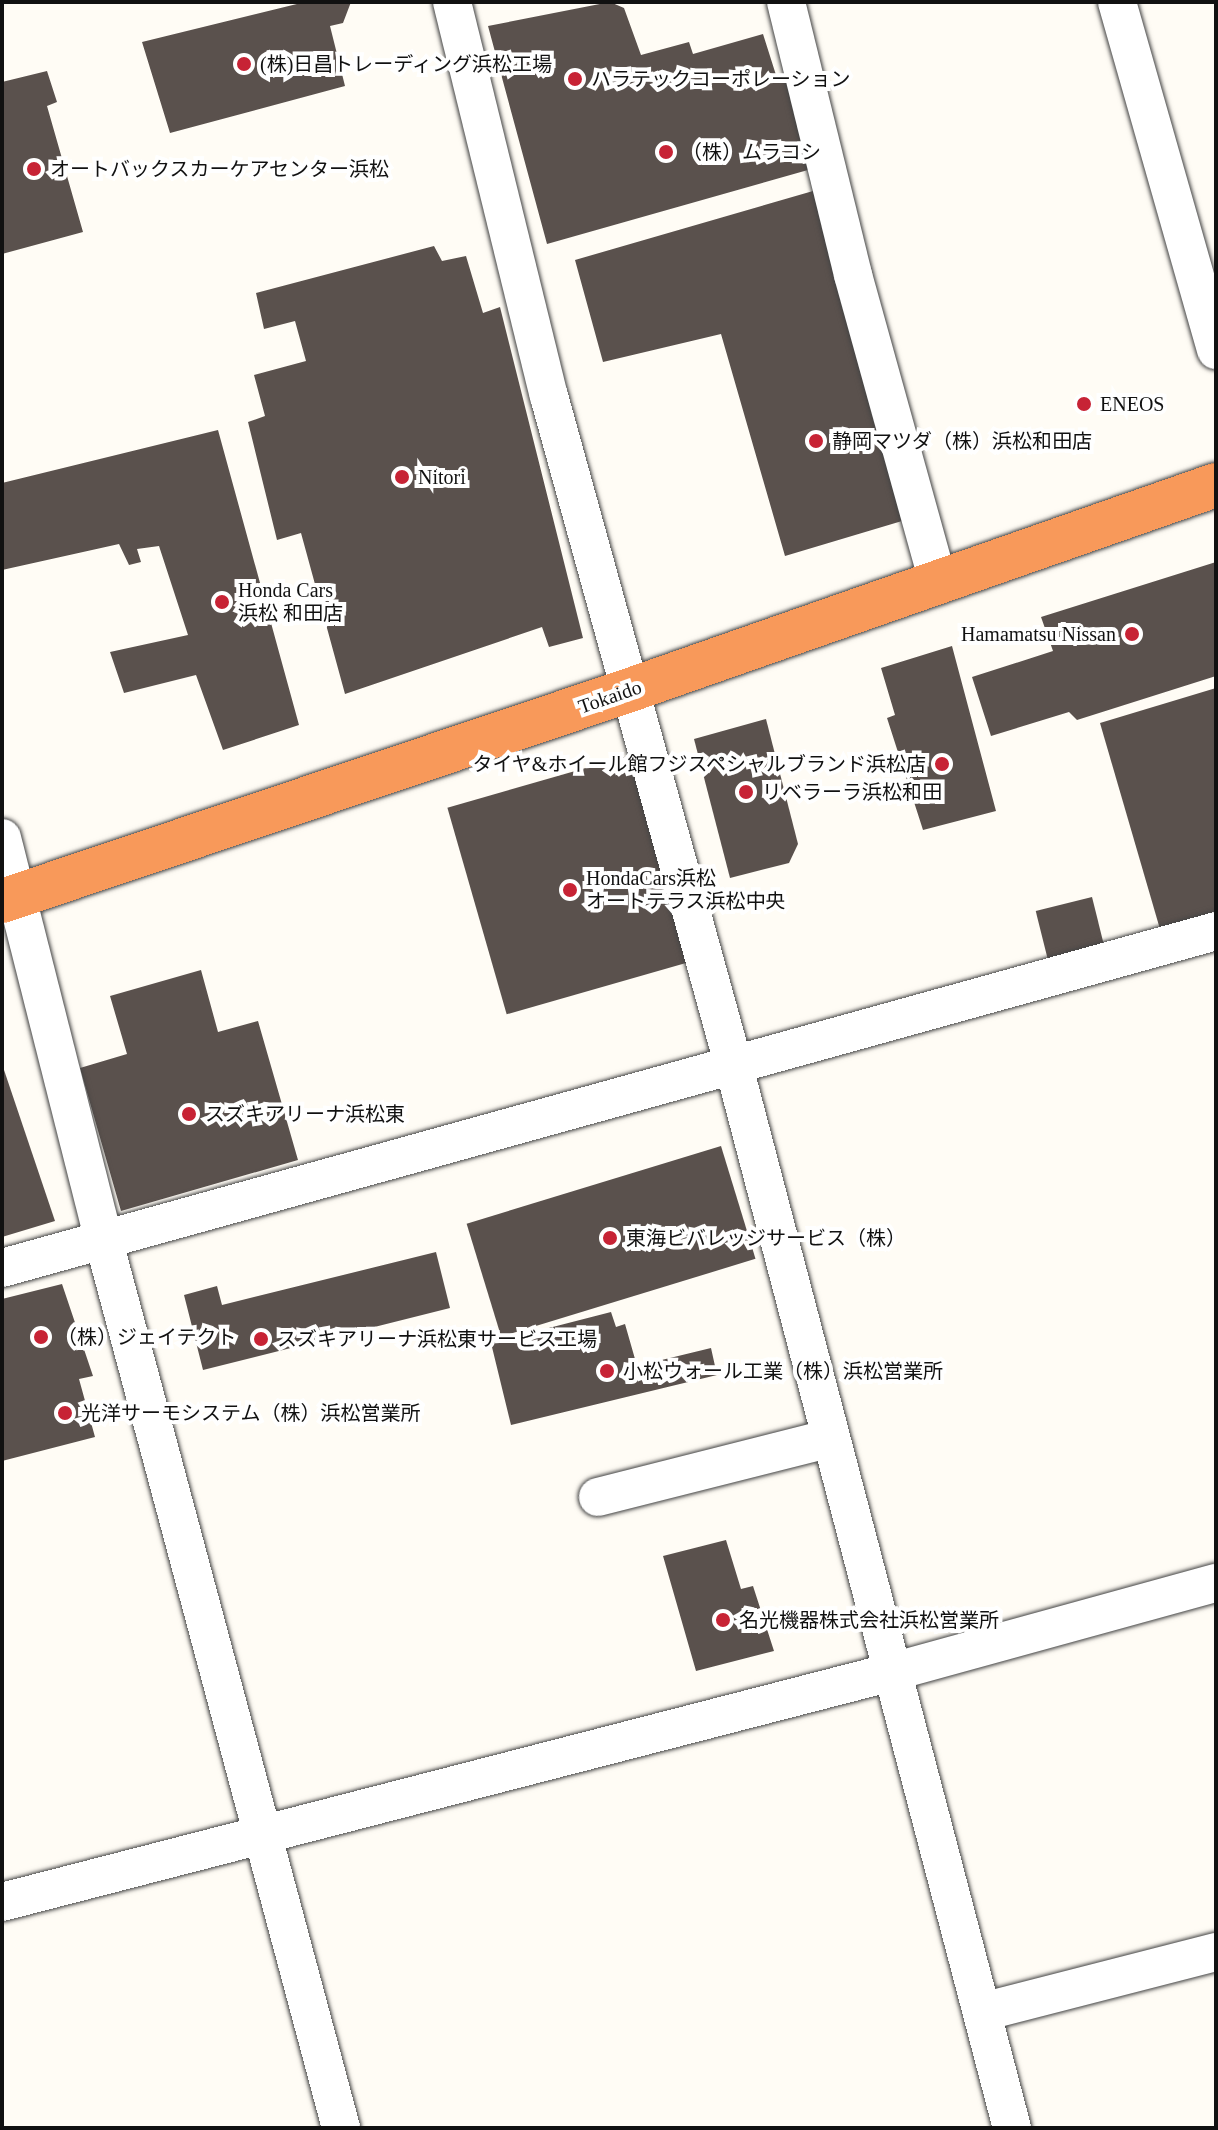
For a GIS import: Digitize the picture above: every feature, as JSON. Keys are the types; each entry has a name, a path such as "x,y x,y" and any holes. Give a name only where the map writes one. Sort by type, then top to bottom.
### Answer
{"highway":[{"name":"Tokaido","path":"9,898 627,691 1216,485"}],"street":[{"path":"452,2 627,691 733,1063 1012,2128"},
{"path":"786,2 853,275 938,581"},
{"path":"1117,2 1216,350"},
{"path":"2,838 9,898 341,2128"},
{"path":"2,1268 1216,931"},
{"path":"598,1497 831,1438"},
{"path":"2,1902 892,1672 1216,1583"},
{"path":"982,2012 1216,1952"}],"building":[{"name":"(株)日昌トレーディング浜松工場","path":"305,2 351,2 343,23 330,26 345,86 170,133 142,42"},
{"name":"（株）ムラコシ","path":"610,2 624,8 641,55 689,42 693,54 763,34 776,75 788,73 815,168 547,244 488,26"},
{"name":"オートバックスカーケアセンター浜松","path":"47,71 57,102 47,106 83,232 2,254 2,82"},
{"name":"静岡マツダ（株）浜松和田店","path":"813,191 902,521 785,556 721,334 603,362 575,260"},
{"name":"Nitori","path":"434,246 442,261 466,256 483,313 500,307 583,638 549,647 542,627 345,694 301,533 277,540 248,422 265,416 254,375 306,361 295,321 264,329 256,293"},
{"name":"Honda Cars 浜松 和田店","path":"218,430 299,725 223,750 196,675 124,693 110,652 188,635 159,546 137,549 141,562 129,565 119,544 2,570 2,483"},
{"name":"Hamamatsu Nissan","path":"1216,562 1216,676 1077,720 1069,712 991,736 972,677 1053,651 1041,617"},
{"name":"タイヤ&ホイール館フジスペシャルブランド浜松店","path":"952,646 996,811 923,830 887,718 895,715 881,668"},
{"path":"1216,688 1216,922 1162,936 1100,723"},
{"name":"リベラーラ浜松和田","path":"766,719 798,844 789,863 730,878 694,739"},
{"name":"HondaCars浜松 オートテラス浜松中央","path":"631,755 690,962 507,1014 447,808"},
{"path":"1092,897 1105,949 1049,963 1036,911"},
{"name":"スズキアリーナ浜松東","path":"201,970 218,1032 258,1021 298,1160 121,1211 80,1068 127,1054 110,996"},
{"path":"2,1064 55,1221 2,1237"},
{"name":"東海ビバレッジサービス（株）","path":"721,1146 755,1259 501,1337 467,1224"},
{"name":"スズキアリーナ浜松東サービス工場","path":"436,1252 450,1308 203,1370 184,1295 217,1286 222,1305"},
{"name":"（株）ジェイテクト","path":"62,1284 93,1376 79,1379 95,1437 2,1461 2,1299"},
{"name":"小松ウォール工業（株）浜松営業所","path":"611,1312 616,1327 625,1324 637,1366 711,1348 717,1375 511,1425 491,1343"},
{"name":"名光機器株式会社浜松営業所","path":"726,1540 741,1589 753,1586 774,1651 696,1671 663,1556"}],"place":[{"name":"(株)日昌トレーディング浜松工場","path":"244,64"},
{"name":"ハラテックコーポレーション","path":"575,79"},
{"name":"（株）ムラコシ","path":"666,152"},
{"name":"オートバックスカーケアセンター浜松","path":"34,169"},
{"name":"ENEOS","path":"1084,404"},
{"name":"静岡マツダ（株）浜松和田店","path":"816,441"},
{"name":"Nitori","path":"402,477"},
{"name":"Honda Cars 浜松 和田店","path":"222,602"},
{"name":"Hamamatsu Nissan","path":"1132,634"},
{"name":"タイヤ&ホイール館フジスペシャルブランド浜松店","path":"942,764"},
{"name":"リベラーラ浜松和田","path":"746,792"},
{"name":"HondaCars浜松 オートテラス浜松中央","path":"570,890"},
{"name":"スズキアリーナ浜松東","path":"189,1114"},
{"name":"東海ビバレッジサービス（株）","path":"610,1238"},
{"name":"（株）ジェイテクト","path":"41,1337"},
{"name":"スズキアリーナ浜松東サービス工場","path":"261,1339"},
{"name":"小松ウォール工業（株）浜松営業所","path":"607,1371"},
{"name":"光洋サーモシステム（株）浜松営業所","path":"65,1413"},
{"name":"名光機器株式会社浜松営業所","path":"723,1620"}]}
